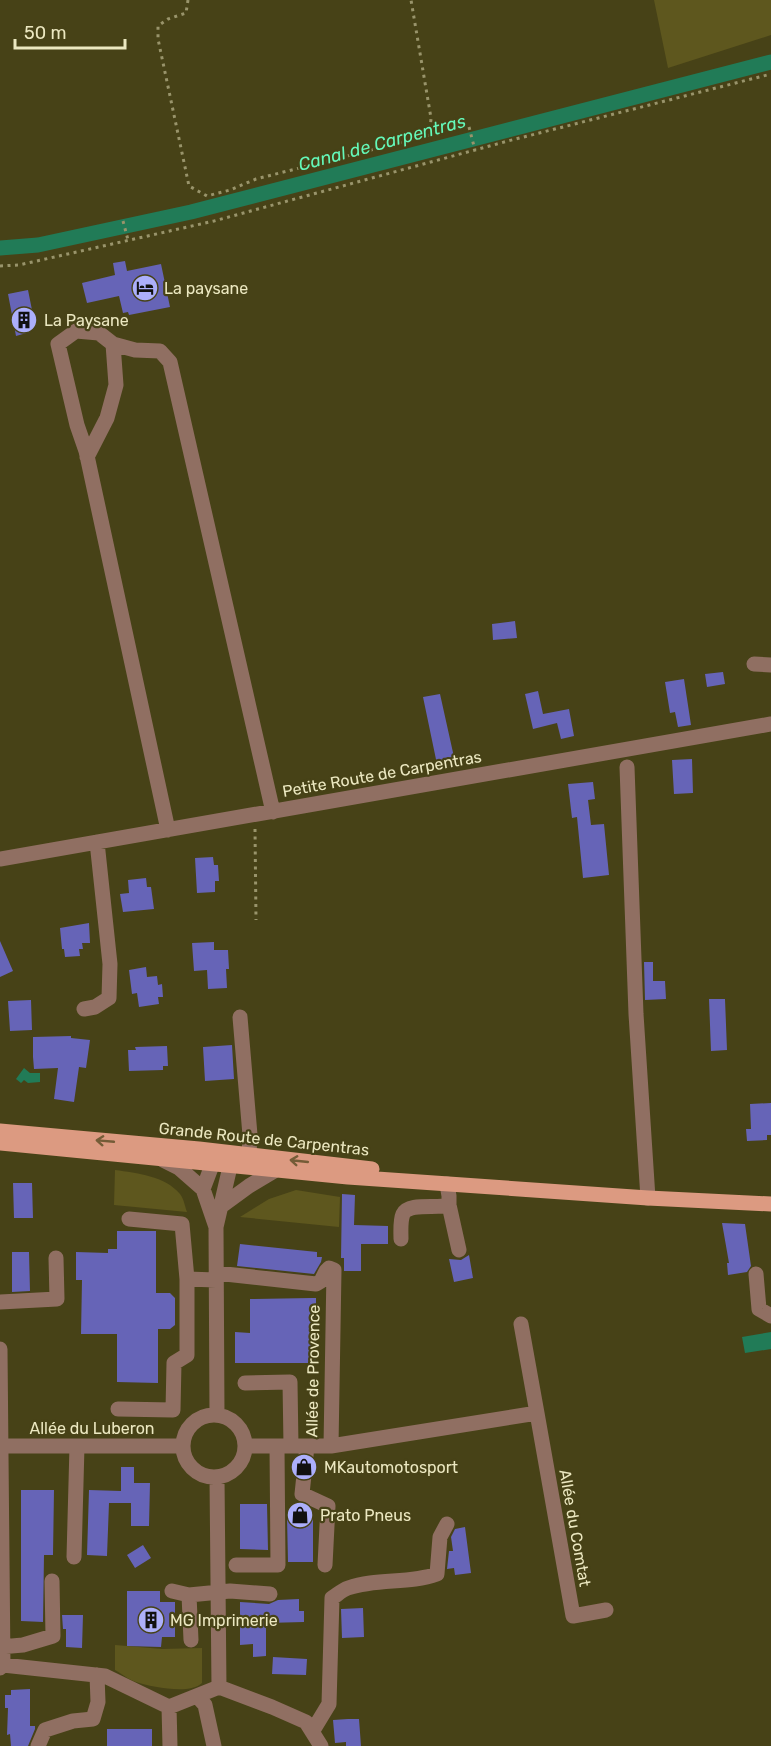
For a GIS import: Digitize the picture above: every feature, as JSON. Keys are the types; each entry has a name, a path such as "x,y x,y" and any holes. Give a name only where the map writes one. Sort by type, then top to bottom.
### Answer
{"main road":[{"name":"Grande Route de Carpentras","path":"0,1131 199,1149 249,1155 272,1164 447,1184 771,1204"},
{"name":"Grande Route de Carpentras","path":"0,1143 163,1160 219,1163"},
{"name":"Grande Route de Carpentras","path":"272,1164 524,1189"}],"street":[{"path":"168,830 87,456 77,425 58,344 76,331 99,333 113,344 135,350 160,351 170,362 273,812"},
{"path":"87,456 107,418 116,385 113,344"},
{"path":"754,664 771,665"},
{"name":"Petite Route de Carpentras","path":"0,859 771,724"},
{"path":"627,767 636,1014 648,1198"},
{"path":"84,1010 95,1008 109,998 111,964 97,842"},
{"path":"240,1017 250,1135 249,1155"},
{"path":"199,1149 219,1163 272,1164"},
{"path":"163,1160 179,1168 203,1189 216,1227"},
{"path":"203,1189 219,1163"},
{"path":"217,1415 216,1227 223,1205 219,1163"},
{"path":"223,1205 249,1186 272,1164"},
{"path":"447,1184 459,1250"},
{"path":"401,1239 403,1214 408,1209 419,1206 440,1208 449,1205"},
{"path":"118,1408 173,1410 174,1363 187,1354 187,1279 182,1224 129,1219"},
{"path":"0,1302 57,1299 56,1258"},
{"name":"Allée de Provence","path":"216,1276 316,1284 321,1281 326,1271 330,1268 334,1270 331,1446 245,1446"},
{"path":"756,1274 759,1309 771,1316"},
{"path":"187,1279 216,1276"},
{"name":"Allée du Comtat","path":"521,1324 573,1616 606,1610"},
{"path":"0,1349 2,1667 105,1676 169,1707 219,1687 306,1722 321,1746"},
{"path":"236,1565 278,1565 284,1446 291,1382 245,1383"},
{"path":"331,1446 537,1413"},
{"path":"217,1415 234,1422 244,1437 245,1446 240,1463 218,1477 207,1476 190,1465 183,1446 185,1436 197,1420 217,1415"},
{"name":"Allée du Luberon","path":"2,1446 183,1446"},
{"path":"74,1557 77,1446"},
{"path":"308,1446 302,1494 328,1506 325,1565"},
{"path":"218,1477 219,1687"},
{"path":"312,1732 328,1704 332,1598 347,1588 427,1578 438,1574 440,1537 447,1524"},
{"path":"2,1646 23,1645 53,1636 52,1581"},
{"path":"172,1591 189,1595 218,1594 230,1591 270,1594"},
{"path":"189,1595 191,1640"},
{"path":"38,1746 45,1730 74,1721 93,1719 98,1702 97,1675"},
{"path":"197,1696 205,1705 214,1746"},
{"path":"169,1707 170,1746"}],"path":[{"path":"188,0 186,13 168,19 158,26 158,39 189,186 207,195 230,190 256,179 430,135 431,118 411,0"},
{"path":"0,267 19,265 224,218 475,150 771,74"},
{"path":"469,127 475,150"},
{"path":"123,221 128,240"},
{"path":"255,815 256,920"}],"shaded area":[{"path":"654,0 771,0 771,35 668,68"},
{"path":"24,1068 30,1073 40,1073 40,1082 28,1083 24,1080 21,1083 16,1079"},
{"path":"115,1170 150,1176 167,1183 180,1194 187,1212 114,1205"},
{"path":"296,1190 340,1197 339,1227 240,1217 269,1199"},
{"path":"771,1332 771,1349 745,1353 742,1337"},
{"path":"115,1645 162,1649 202,1648 202,1683 189,1689 180,1689 161,1688 133,1681 115,1670"}],"building":[{"path":"125,261 127,271 161,264 170,307 129,315 128,312 123,313 119,296 87,303 82,283 115,275 113,263"},
{"name":"La Paysane","path":"28,290 35,325 29,326 30,332 16,336 8,294"},
{"path":"515,621 517,638 493,640 492,624"},
{"path":"723,672 725,684 707,687 705,674"},
{"path":"684,679 691,725 678,727 675,712 670,713 665,682"},
{"path":"538,691 543,714 569,709 574,736 561,739 557,723 533,729 525,694"},
{"path":"440,694 456,766 438,769 423,697"},
{"path":"692,759 693,793 674,794 672,760"},
{"path":"593,782 595,799 588,800 591,825 604,824 609,875 583,878 577,817 572,818 568,784"},
{"path":"213,857 214,865 218,865 219,881 215,881 215,892 197,893 195,858"},
{"path":"146,878 147,887 151,887 154,909 123,912 120,894 129,893 128,880"},
{"path":"89,923 90,943 82,943 83,949 79,949 80,956 65,957 60,928"},
{"path":"0,941 13,971 0,977"},
{"path":"214,942 214,950 228,950 227,988 208,989 207,970 194,971 192,943"},
{"path":"644,962 653,962 653,981 665,981 666,999 645,1000"},
{"path":"146,967 147,977 157,976 158,985 162,984 163,997 158,997 159,1004 139,1007 137,993 132,994 129,970"},
{"path":"709,999 725,999 727,1050 711,1051"},
{"path":"31,1000 32,1030 10,1031 8,1001"},
{"path":"71,1036 71,1038 90,1040 86,1068 79,1067 74,1102 54,1099 58,1068 34,1069 33,1057 33,1037"},
{"path":"232,1045 234,1079 205,1081 203,1047"},
{"path":"167,1046 168,1066 163,1066 163,1070 129,1071 128,1050 136,1050 135,1047"},
{"path":"771,1103 771,1135 767,1135 767,1140 747,1141 746,1129 751,1129 750,1104"},
{"path":"13,1183 32,1183 33,1218 14,1218"},
{"path":"342,1194 355,1195 354,1225 388,1226 388,1244 361,1244 361,1271 344,1271 344,1258 341,1258"},
{"path":"722,1223 745,1224 751,1266 747,1272 728,1275 727,1263 729,1263"},
{"path":"117,1231 156,1231 156,1293 170,1293 175,1298 175,1325 170,1329 158,1329 158,1383 117,1382 117,1334 81,1334 82,1280 76,1280 76,1252 108,1253 108,1249 117,1249"},
{"path":"240,1244 317,1252 317,1257 322,1257 314,1274 237,1266"},
{"path":"12,1252 29,1252 30,1291 12,1292"},
{"path":"469,1255 473,1278 454,1282 449,1259 461,1260"},
{"path":"316,1298 316,1363 235,1363 235,1332 250,1333 250,1299"},
{"path":"121,1467 134,1467 134,1483 150,1483 149,1526 131,1526 131,1503 109,1503 107,1556 87,1555 89,1490 121,1491"},
{"path":"21,1490 54,1490 53,1555 44,1555 43,1622 21,1621"},
{"path":"240,1504 267,1504 268,1550 240,1549"},
{"path":"287,1517 313,1517 313,1562 288,1562"},
{"path":"465,1527 471,1573 455,1575 454,1568 447,1569 449,1551 453,1551 451,1537 455,1529"},
{"path":"143,1545 151,1558 135,1568 127,1555"},
{"name":"MG Imprimerie","path":"127,1591 160,1591 160,1602 175,1602 175,1637 162,1637 161,1647 127,1646"},
{"path":"299,1599 299,1611 304,1611 304,1622 266,1623 266,1656 253,1657 253,1644 240,1645 240,1602 269,1604 278,1600"},
{"path":"363,1608 364,1637 342,1638 341,1609"},
{"path":"62,1615 83,1615 82,1648 66,1647 66,1629 63,1629"},
{"path":"273,1657 307,1659 306,1675 272,1674"},
{"path":"30,1689 30,1726 35,1726 35,1729 28,1746 11,1746 10,1734 7,1735 8,1708 5,1708 5,1695 11,1695 11,1690"},
{"path":"359,1719 361,1746 346,1746 346,1742 335,1743 333,1720"},
{"path":"107,1729 152,1729 152,1746 107,1746"}],"waterway":[{"name":"Canal de Carpentras","path":"0,248 38,245 191,212 771,62"}],"place":[{"name":"La paysane","path":"145,288"},
{"name":"La Paysane","path":"24,320"},
{"name":"MKautomotosport","path":"304,1467"},
{"name":"Prato Pneus","path":"300,1515"},
{"name":"MG Imprimerie","path":"151,1620"}]}
